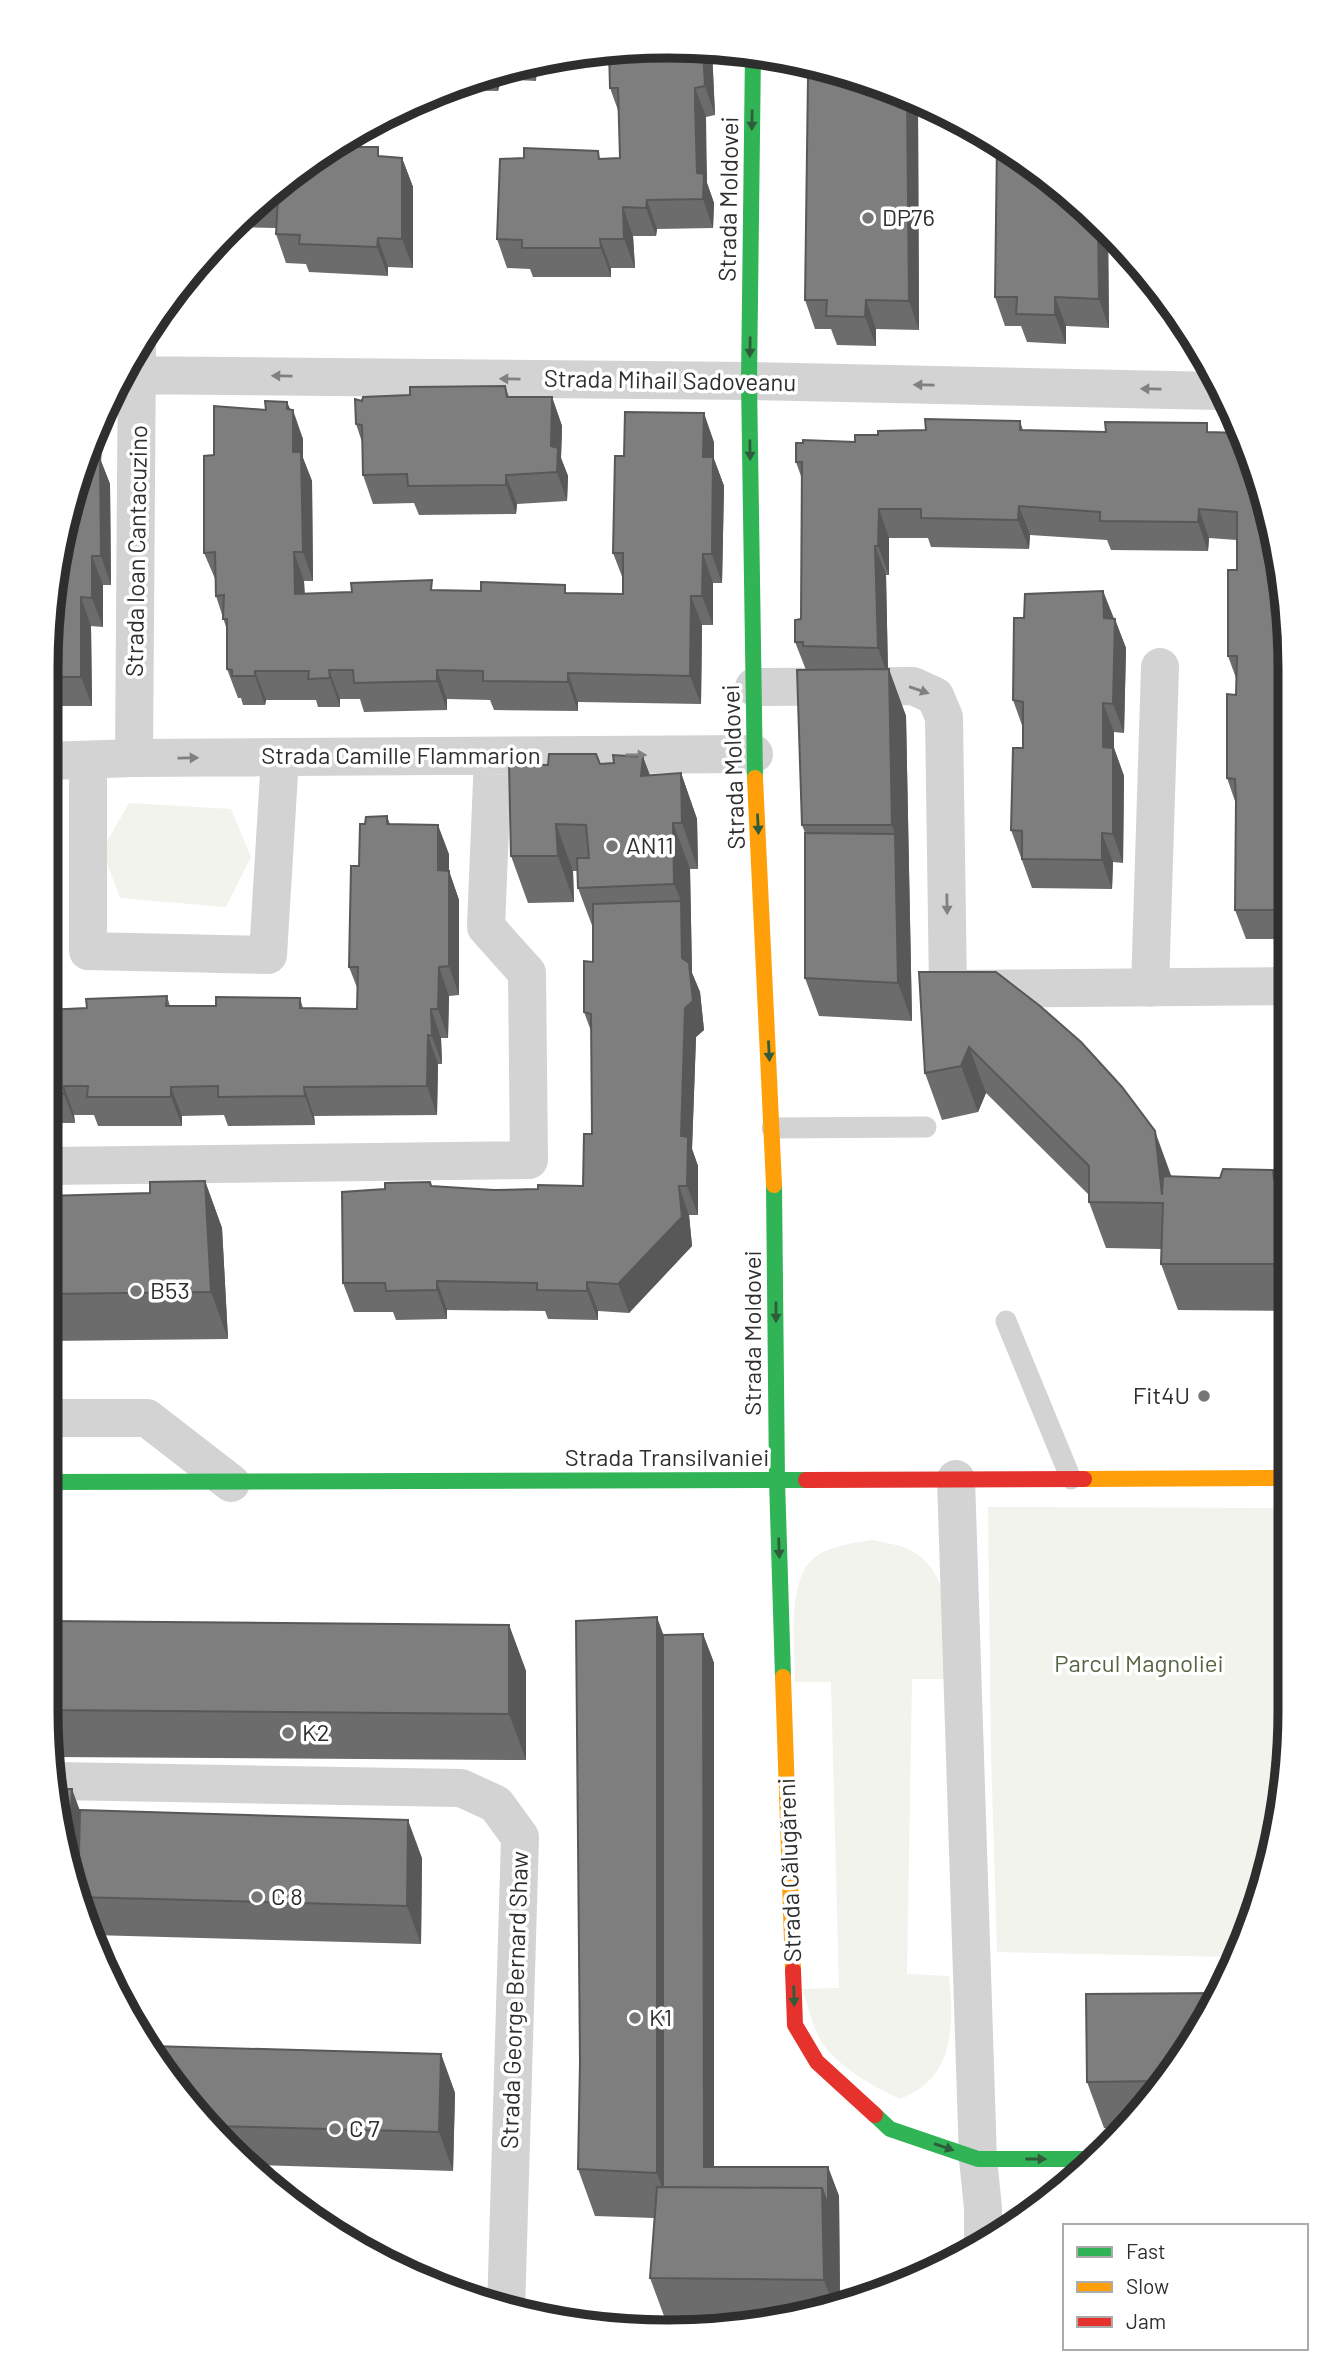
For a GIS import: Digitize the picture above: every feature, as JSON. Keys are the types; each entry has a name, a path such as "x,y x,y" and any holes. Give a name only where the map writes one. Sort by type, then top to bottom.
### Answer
{"street":[{"name":"Strada Moldovei","path":"753,64 749,382 754,754 776,1244 777,1480"},
{"name":"Strada Mihail Sadoveanu","path":"139,365 749,382 1211,391"},
{"name":"Strada Ioan Cantacuzino","path":"132,378 135,758"},
{"path":"1150,988 1160,667"},
{"path":"754,687 914,686 935,696 944,716 948,989 1278,986"},
{"name":"Strada Camille Flammarion","path":"58,761 135,758 754,754"},
{"path":"58,1166 529,1160 527,973 486,927 493,756"},
{"path":"88,761 88,951 268,955 280,757"},
{"path":"58,1418 147,1418 230,1483"},
{"name":"Strada Transilvaniei","path":"58,1482 1278,1478"},
{"path":"956,1479 978,2159 983,2232"},
{"name":"Strada Călugăreni","path":"777,1480 795,2025 817,2062 890,2129 978,2159"},
{"name":"Strada George Bernard Shaw","path":"62,1781 461,1788 496,1804 520,1837 506,2298"},
{"path":"978,2159 1081,2159"}],"lane":[{"path":"772,1128 926,1127"},
{"path":"1006,1321 1071,1479"}],"green space":[{"path":"129,803 231,809 251,857 226,907 120,898 102,850"},
{"name":"Parcul Magnoliei","path":"988,1507 1278,1508 1278,1710 1273,1790 1257,1868 1246,1906 1226,1957 997,1952"},
{"path":"872,1540 914,1552 927,1563 937,1577 948,1610 954,1679 912,1679 907,1974 949,1976 951,2013 947,2048 941,2064 932,2078 918,2090 900,2099 856,2075 836,2059 815,2029 802,1989 839,1988 831,1682 795,1682 796,1597 806,1567 815,1557 835,1548"}],"building":[{"path":"704,59 705,86 695,88 697,173 704,174 703,199 647,200 646,208 623,207 624,239 600,239 601,248 522,248 522,240 497,239 500,159 524,158 524,148 598,151 599,159 620,158 618,88 610,88 609,61"},
{"name":"DP76","path":"808,77 818,77 864,90 907,106 909,301 866,300 865,317 826,316 827,300 805,300"},
{"path":"352,147 378,147 378,156 402,158 402,239 378,238 377,247 299,244 300,235 276,234 278,199"},
{"path":"997,155 1039,184 1098,234 1099,299 1055,297 1055,315 1016,314 1017,297 995,297"},
{"path":"505,386 507,397 552,397 551,446 558,448 557,472 506,475 506,485 408,486 407,474 363,475 362,425 356,424 355,399 362,401 363,397 410,395 410,387"},
{"path":"265,401 287,402 287,409 293,410 293,452 301,452 303,552 294,552 295,594 352,592 351,583 432,580 431,590 481,591 481,582 565,585 565,593 623,594 623,553 613,553 615,456 624,456 625,412 704,413 703,457 713,457 712,554 703,554 702,596 691,596 690,676 568,673 568,682 483,681 483,671 437,670 437,681 354,683 353,670 329,670 330,678 308,679 309,671 255,671 255,676 232,676 232,670 227,669 224,595 216,596 215,552 204,553 204,456 214,455 214,406 266,410"},
{"path":"925,419 1020,421 1020,430 1106,432 1105,422 1207,423 1207,432 1231,433 1246,472 1267,549 1277,628 1278,910 1235,910 1236,801 1235,779 1227,778 1227,694 1236,695 1237,656 1228,656 1228,570 1237,570 1237,512 1199,509 1198,522 1100,521 1100,512 1019,506 1018,520 921,518 921,509 879,509 878,546 875,546 878,648 803,646 803,642 795,642 795,620 801,619 802,462 796,462 796,443 803,443 803,440 855,442 855,435 878,435 878,431 926,430"},
{"path":"96,456 100,456 101,556 92,556 92,598 81,597 81,677 58,677 59,628 69,549 90,472"},
{"path":"1103,591 1104,618 1115,619 1113,704 1103,703 1103,747 1113,748 1113,834 1102,833 1102,860 1022,859 1022,831 1011,830 1013,748 1023,748 1023,702 1013,700 1014,618 1024,618 1025,594"},
{"path":"889,669 892,825 802,825 797,670"},
{"path":"549,754 596,754 600,764 614,763 613,755 643,757 641,776 681,773 682,823 673,823 674,884 578,888 577,858 589,858 586,825 556,824 558,856 511,856 509,764 548,765"},
{"path":"387,816 387,824 438,825 438,870 449,871 449,966 439,967 438,1009 431,1009 432,1036 428,1035 427,1086 304,1087 305,1096 218,1097 218,1086 171,1087 171,1097 87,1097 88,1086 64,1086 64,1094 58,1094 58,1009 87,1008 86,999 167,996 166,1006 216,1006 216,997 300,998 300,1008 357,1009 358,967 349,967 351,866 359,866 360,824 365,824 366,817"},
{"path":"805,833 895,834 898,983 805,978"},
{"path":"681,901 682,958 689,963 693,1001 685,1008 681,1136 688,1137 687,1186 679,1186 682,1217 618,1284 587,1282 587,1291 537,1290 537,1283 437,1281 437,1290 386,1291 385,1283 343,1283 342,1192 385,1189 385,1183 430,1182 431,1186 494,1190 538,1189 538,1185 583,1186 584,1134 592,1134 591,1014 584,1012 584,961 593,962 593,904"},
{"path":"919,972 996,972 1081,1042 1122,1087 1155,1131 1162,1195 1163,1176 1220,1178 1223,1169 1273,1170 1274,1179 1278,1179 1278,1264 1161,1264 1163,1203 1089,1202 1089,1166 969,1047 961,1066 925,1073"},
{"path":"205,1181 211,1292 58,1294 58,1196 150,1193 150,1182"},
{"name":"K1","path":"657,1617 657,2173 578,2169 580,2062 576,1621"},
{"path":"58,1621 509,1625 509,1714 58,1710"},
{"path":"703,1634 704,2167 828,2167 828,2206 822,2188 663,2187 663,1635"},
{"path":"63,1789 72,1789 70,1833"},
{"path":"80,1810 408,1820 407,1906 87,1897 79,1867"},
{"path":"1208,1993 1175,2049 1152,2081 1087,2082 1086,1994"},
{"path":"159,2046 441,2054 439,2132 222,2126"},
{"path":"657,2187 822,2188 824,2280 650,2278"}],"traffic: fast":[{"path":"753,64 749,381 755,778"},
{"path":"774,1185 777,1480 783,1677"},
{"path":"58,1482 806,1480"},
{"path":"875,2115 890,2129 978,2159 1081,2159"}],"traffic: slow":[{"path":"755,778 774,1185"},
{"path":"1084,1479 1278,1478"},
{"path":"783,1677 793,1970"}],"traffic: jam":[{"path":"806,1480 1084,1479"},
{"path":"793,1970 795,2025 817,2062 875,2115"}],"place":[{"name":"DP76","path":"868,218"},
{"name":"AN11","path":"612,846"},
{"name":"B53","path":"136,1291"},
{"name":"Fit4U","path":"1204,1396"},
{"name":"K2","path":"288,1733"},
{"name":"C 8","path":"257,1897"},
{"name":"K1","path":"635,2018"},
{"name":"C 7","path":"335,2129"}]}
